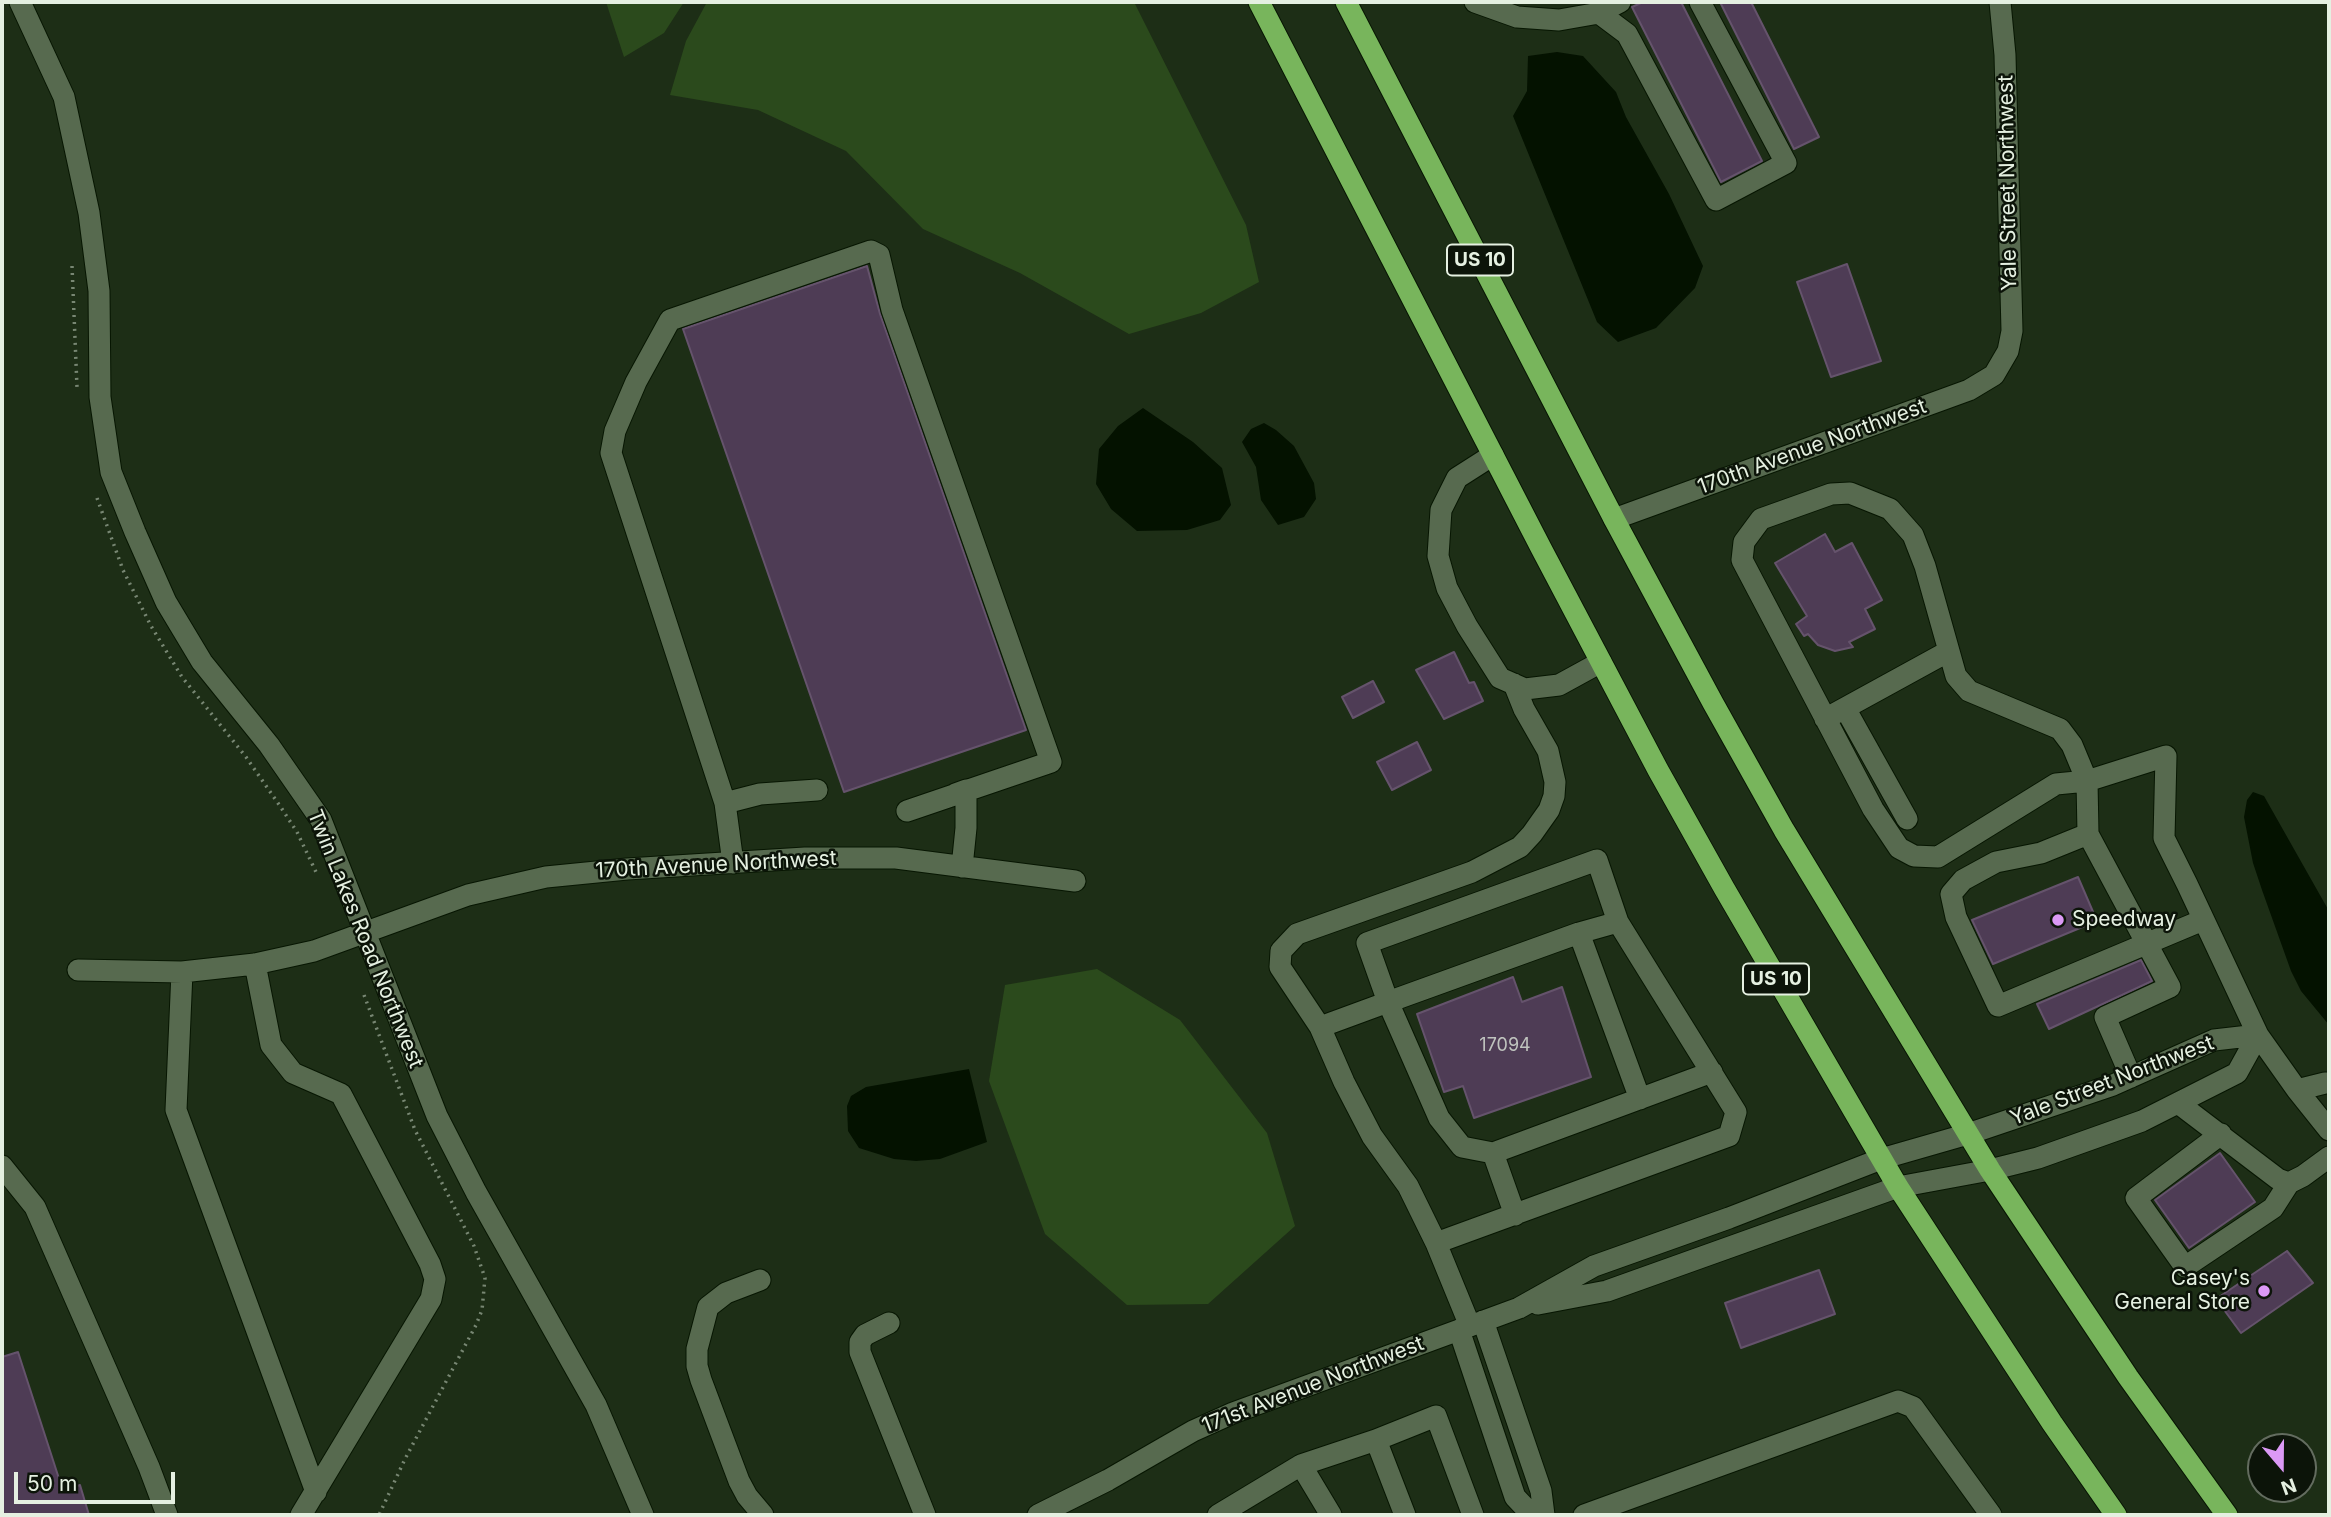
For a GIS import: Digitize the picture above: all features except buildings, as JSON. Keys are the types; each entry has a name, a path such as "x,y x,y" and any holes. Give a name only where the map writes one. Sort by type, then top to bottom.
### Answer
{"highway":[{"name":"US 10","path":"1259,2 1601,663 1724,888 1881,1159 2052,1423 2116,1515"},
{"name":"US 10","path":"1346,2 1614,519 1784,830 1990,1170 2128,1377 2227,1515"}],"street":[{"name":"Twin Lakes Road Northwest","path":"20,2 64,97 89,214 99,291 100,397 111,472 166,602 201,662 269,745 321,820 437,1116 475,1192 596,1405 643,1515"},
{"path":"1475,2 1517,17 1559,20 1599,13 1620,2"},
{"path":"1599,13 1627,34 1716,200 1786,163 1700,2"},
{"name":"Yale Street Northwest","path":"2000,2 2005,55 2012,331 2008,351 2002,363"},
{"path":"733,863 725,803 611,453 615,431 636,382 670,320 871,251 879,255 892,310 1051,762 907,811"},
{"name":"170th Avenue Northwest","path":"1614,519 1969,390 1994,375 2002,363"},
{"path":"1493,455 1457,478 1441,510 1438,556 1447,588 1500,678 1525,689 1559,685 1601,663"},
{"path":"2131,1077 2105,1017 2170,987 2145,945 2088,834 2087,781 2072,746 2060,729 1969,691 1956,676 1925,566 1913,535 1890,509 1850,493 1831,494 1761,519 1744,542 1742,560 1825,719 1899,848 1914,856 1938,857 2056,784 2087,781 2166,756 2164,838 2258,1035 2329,1130"},
{"path":"1825,719 1949,651"},
{"path":"1514,684 1553,765 1554,796 1542,822 1520,846 1472,872 1297,934 1281,950 1280,967 1320,1027 1372,1136 1408,1186 1436,1243 1541,1491 1544,1515"},
{"path":"1844,708 1907,819"},
{"path":"725,803 760,794 817,790"},
{"path":"962,867 966,790"},
{"path":"2088,834 2041,853 1996,862 1963,880 1951,894 1956,917 1998,1006 2203,920"},
{"name":"170th Avenue Northwest","path":"78,970 182,972 255,964 314,951 468,895 546,877 805,858 896,858 1075,881"},
{"path":"1436,1243 1729,1136 1735,1112 1712,1072 1618,922 1597,860 1367,943 1388,1002 1439,1118 1462,1147 1493,1153 1712,1072"},
{"path":"1320,1027 1579,933 1618,922"},
{"path":"1579,933 1640,1099"},
{"path":"255,964 271,1045 293,1073 341,1094 430,1264 435,1279 431,1299 301,1515"},
{"path":"182,972 176,1110 316,1492"},
{"name":"Yale Street Northwest","path":"1968,1134 2131,1077 2214,1040 2258,1035"},
{"name":"Yale Street Northwest","path":"1990,1170 2038,1158 2142,1121 2178,1103 2237,1073 2258,1035"},
{"path":"2297,1090 2329,1083"},
{"path":"2178,1103 2278,1179 2289,1183"},
{"name":"171st Avenue Northwest","path":"1519,1308 1594,1266 1729,1218 1881,1159 1968,1134"},
{"path":"2221,1134 2136,1198 2185,1267 2273,1208 2289,1183 2304,1176 2329,1157"},
{"path":"1493,1153 1515,1215"},
{"path":"2,1166 35,1207 149,1467 167,1515"},
{"name":"171st Avenue Northwest","path":"1038,1515 1108,1480 1193,1431 1233,1413 1470,1325 1519,1308 1607,1292 1898,1186 1990,1170"},
{"path":"760,1280 726,1293 708,1307 697,1349 697,1366 739,1481 747,1496 764,1515"},
{"path":"889,1323 865,1335 860,1342 860,1352 925,1515"},
{"path":"1470,1325 1516,1497 1532,1515"},
{"path":"1584,1515 1898,1401 1913,1407 1991,1515"},
{"path":"1218,1515 1301,1465 1436,1416 1473,1515"},
{"path":"1376,1440 1405,1515"},
{"path":"1301,1465 1331,1515"}],"green space":[{"path":"606,2 684,2 664,33 624,57"},
{"path":"707,2 1134,2 1246,225 1259,282 1201,313 1129,334 1020,273 923,229 846,151 758,110 670,95 686,41"},
{"path":"1097,969 1180,1020 1267,1133 1295,1226 1208,1304 1127,1305 1045,1234 989,1081 1005,985"}],"shaded area":[{"path":"1557,52 1583,56 1616,92 1626,117 1669,194 1703,266 1695,288 1656,328 1618,342 1597,322 1513,116 1527,91 1528,56"},
{"path":"1143,408 1193,442 1222,468 1231,505 1220,520 1187,530 1137,531 1111,509 1096,484 1099,449 1118,426"},
{"path":"1264,423 1294,446 1314,483 1316,499 1304,517 1278,525 1261,500 1256,467 1242,442 1251,429"},
{"path":"2253,792 2264,796 2329,911 2329,1025 2301,991 2291,971 2253,863 2244,817 2247,800"},
{"path":"969,1069 987,1142 940,1159 916,1161 894,1159 859,1148 848,1131 847,1106 851,1096 866,1087"}],"place":[{"name":"Speedway","path":"2058,920"},
{"name":"Casey's General Store","path":"2264,1291"}]}
